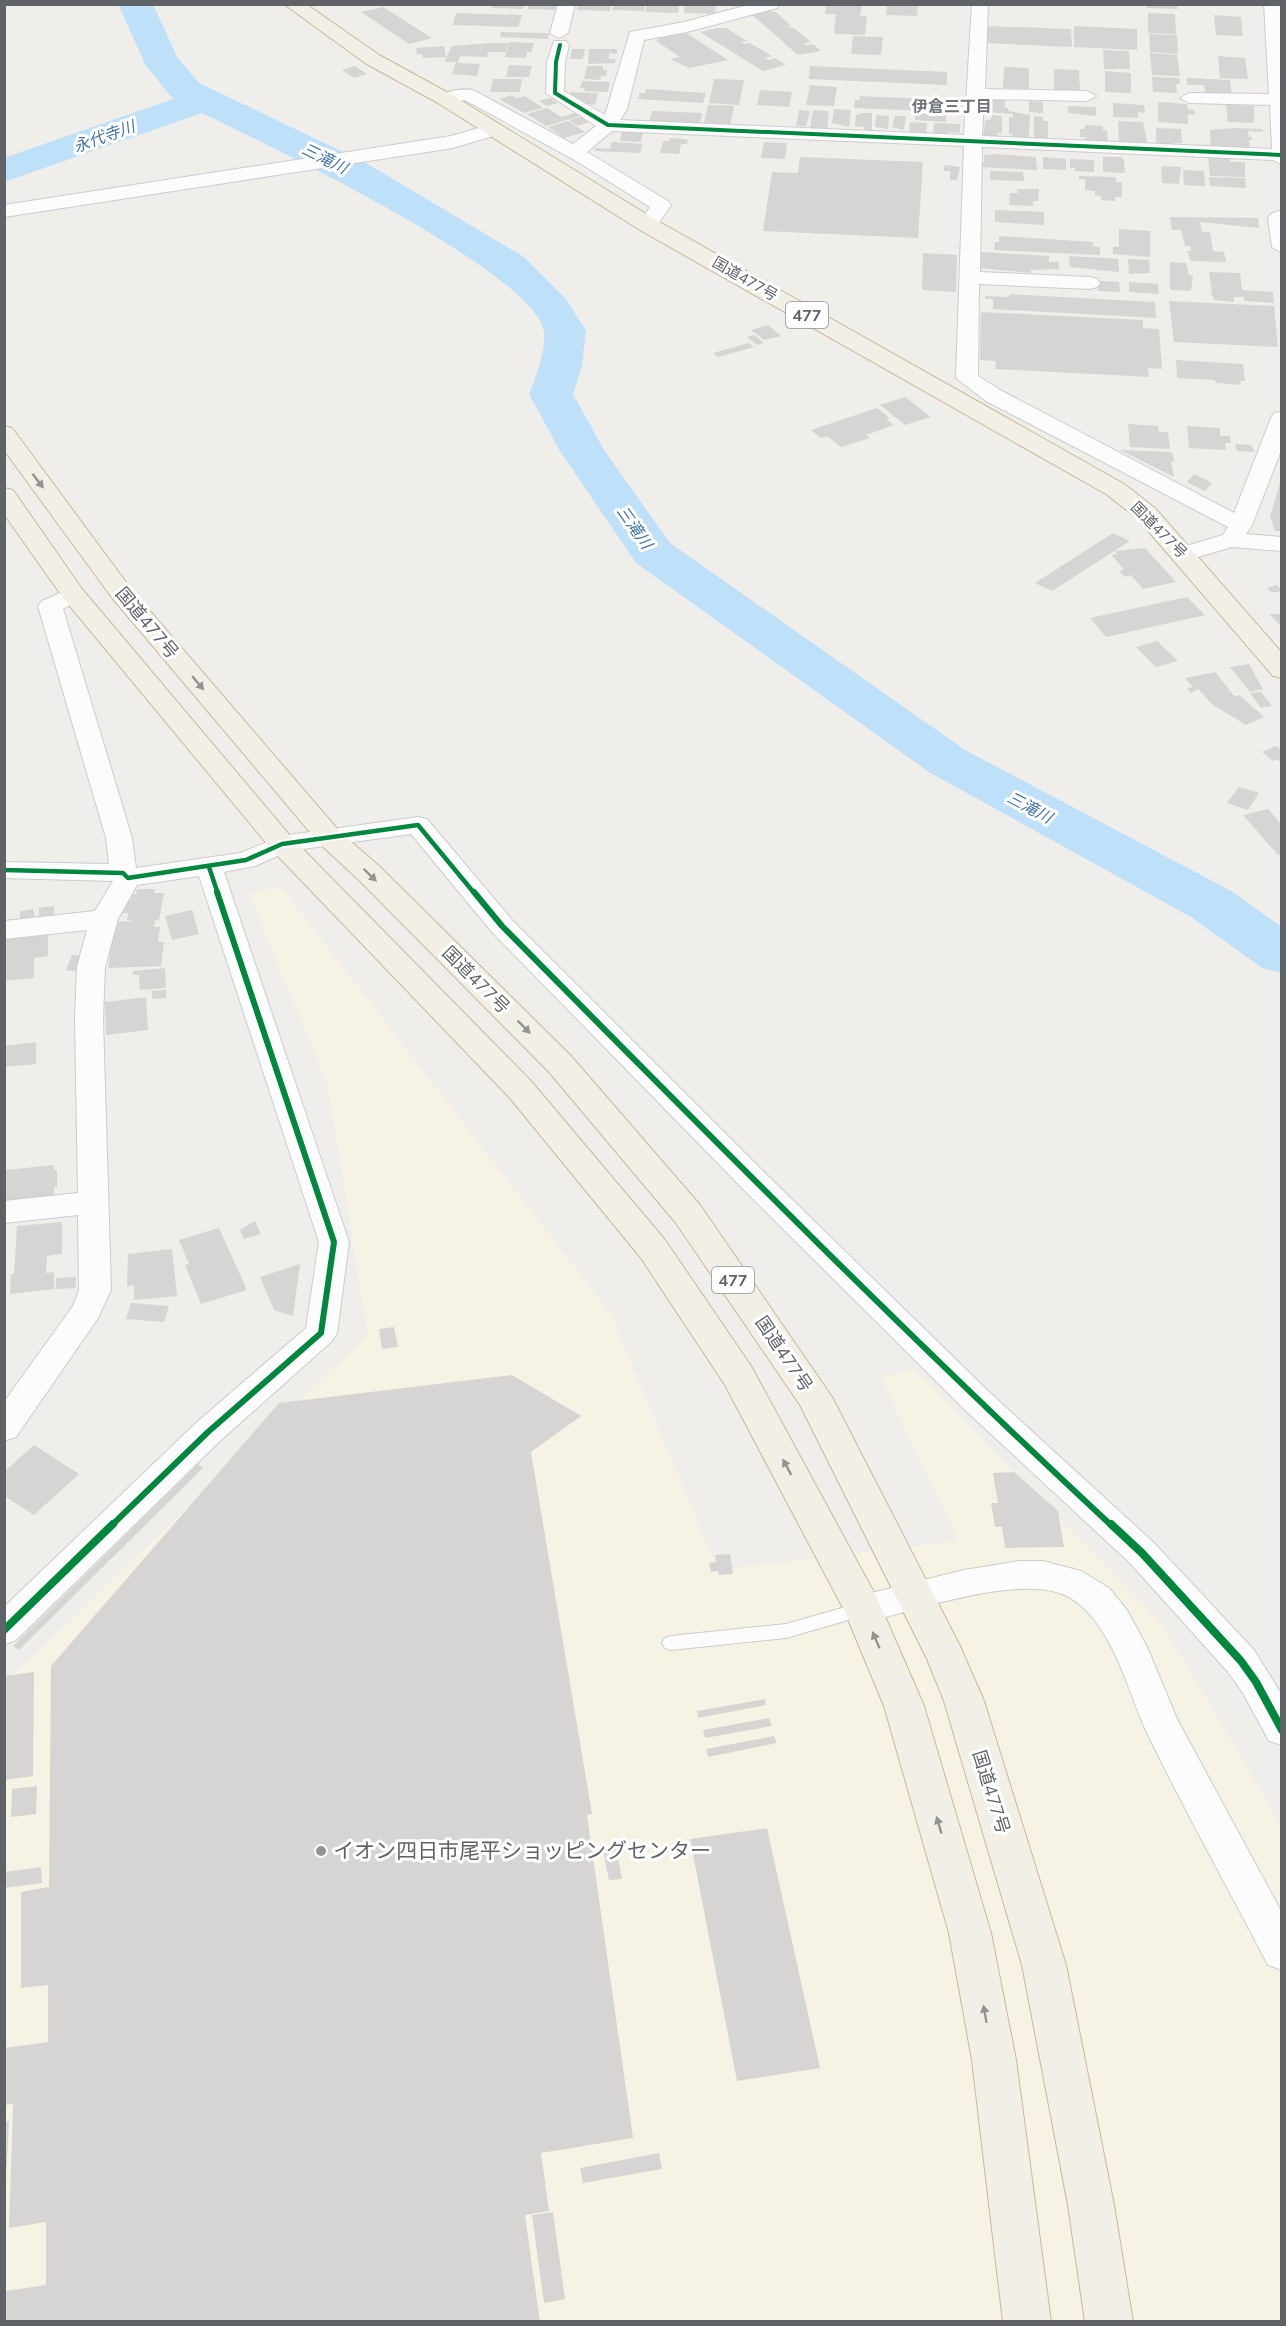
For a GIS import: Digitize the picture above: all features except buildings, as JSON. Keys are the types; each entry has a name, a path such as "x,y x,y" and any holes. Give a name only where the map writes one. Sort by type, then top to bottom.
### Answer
{"highway":[{"name":"国道477号","path":"293,4 372,59 445,99 648,225 1115,489 1146,513 1184,554 1281,670"},
{"name":"国道477号","path":"4,433 122,594 330,838 369,873 560,1064 688,1214 814,1397 915,1597 964,1701 1044,1965 1091,2205 1109,2322"},
{"name":"477","path":"4,495 73,594 282,844 520,1089 653,1249 738,1376 863,1609 904,1706 970,1933 994,2061 1015,2311"}],"street":[{"path":"567,4 556,62 555,93 608,125 1281,155"},
{"path":"575,152 608,125 618,109 636,36 663,33 729,13 771,4"},
{"path":"980,4 973,141 968,378 1004,402 1236,532 1281,544"},
{"path":"1272,4 1281,160"},
{"path":"445,99 467,94 575,152 661,205 648,225"},
{"path":"976,94 1087,96"},
{"path":"1189,98 1277,100"},
{"path":"4,211 453,142 493,130"},
{"path":"1281,216 1278,218 1281,247"},
{"path":"969,278 1090,283"},
{"path":"1184,554 1236,532 1281,418"},
{"path":"4,1428 87,1310 95,1290 89,1019 91,967 104,919 126,876 119,838 50,606 73,594"},
{"path":"4,870 126,876 209,867 246,860 282,844 418,825 502,926 758,1185 976,1400 1142,1553 1241,1661 1256,1682 1281,1730"},
{"path":"4,1630 207,1432 321,1333 334,1242 209,867"},
{"path":"4,930 104,919"},
{"path":"4,1212 92,1202"},
{"path":"863,1609 1015,1575 1041,1574 1064,1580 1086,1590 1104,1607 1122,1635 1161,1724 1281,1952"}],"lane":[{"path":"671,1642 786,1631 863,1609"}],"shaded area":[{"path":"281,887 610,1313 718,1570 959,1541 881,1378 914,1369 1162,1624 1281,1825 1281,2321 5,2322 5,1683 368,1335 328,1086 249,893"}],"waterway":[{"name":"三滝川","path":"135,4 144,18 163,64 186,91 352,171 510,266 551,308 565,331 561,366 551,394 582,451 653,553 947,761 1211,904 1282,955"},
{"name":"永代寺川","path":"4,171 204,100"}],"cycle path":[{"path":"560,45 556,62 555,93 608,125 1281,155"},
{"path":"4,870 123,873 128,878 246,860 282,844 418,825 502,926 758,1185 976,1400 1142,1553 1241,1661 1256,1682 1282,1730"},
{"path":"4,1630 208,1432 321,1333 334,1242 209,867"}],"place":[{"name":"イオン四日市尾平ショッピングセンター","path":"321,1851"}],"district":[{"name":"伊倉三丁目","path":"952,106"}]}
